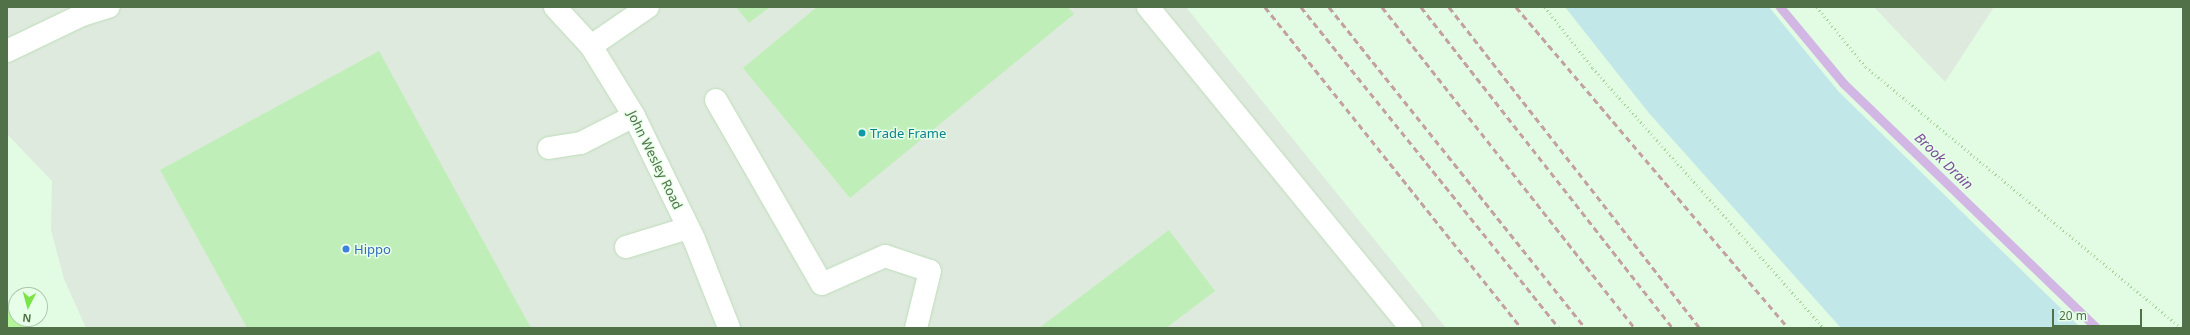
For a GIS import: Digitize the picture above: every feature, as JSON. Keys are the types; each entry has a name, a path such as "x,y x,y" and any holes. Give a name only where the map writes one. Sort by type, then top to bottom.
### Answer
{"highway":[{"path":"7,315 13,328"}],"street":[{"path":"11,53 82,15 109,7"},
{"name":"John Wesley Road","path":"555,7 591,46 634,116 688,228 729,328"},
{"path":"591,46 648,7"},
{"path":"1148,7 1411,328"},
{"path":"716,100 822,284 885,256 930,271 916,328"},
{"path":"549,148 581,143 634,116"},
{"path":"626,247 688,228"}],"path":[{"path":"1545,7 1593,68 1824,328"},
{"path":"1817,7 1866,67 2182,328"}],"shaded area":[{"path":"7,7 1186,7 1446,328 86,328 64,279 51,230 52,181 7,134"},
{"path":"1565,7 1769,7 1839,92 2081,328 1841,328 1648,112"},
{"path":"1874,7 1994,7 1945,82"}],"building":[{"path":"736,7 770,7 749,23"},
{"name":"Trade Frame","path":"817,7 1068,7 1074,14 850,198 743,68"},
{"name":"Hippo","path":"379,51 531,328 247,328 160,170"},
{"path":"1169,230 1215,291 1166,328 1039,328"}],"waterway":[{"name":"Brook Drain","path":"1780,7 1843,83 2097,328"}],"railway":[{"path":"1265,7 1521,328"},
{"path":"1301,7 1559,328"},
{"path":"1329,7 1585,328"},
{"path":"1382,7 1635,328"},
{"path":"1421,7 1673,328"},
{"path":"1449,7 1700,328"},
{"path":"1516,7 1788,328"}],"place":[{"name":"Trade Frame","path":"862,133"},
{"name":"Hippo","path":"346,249"}]}
